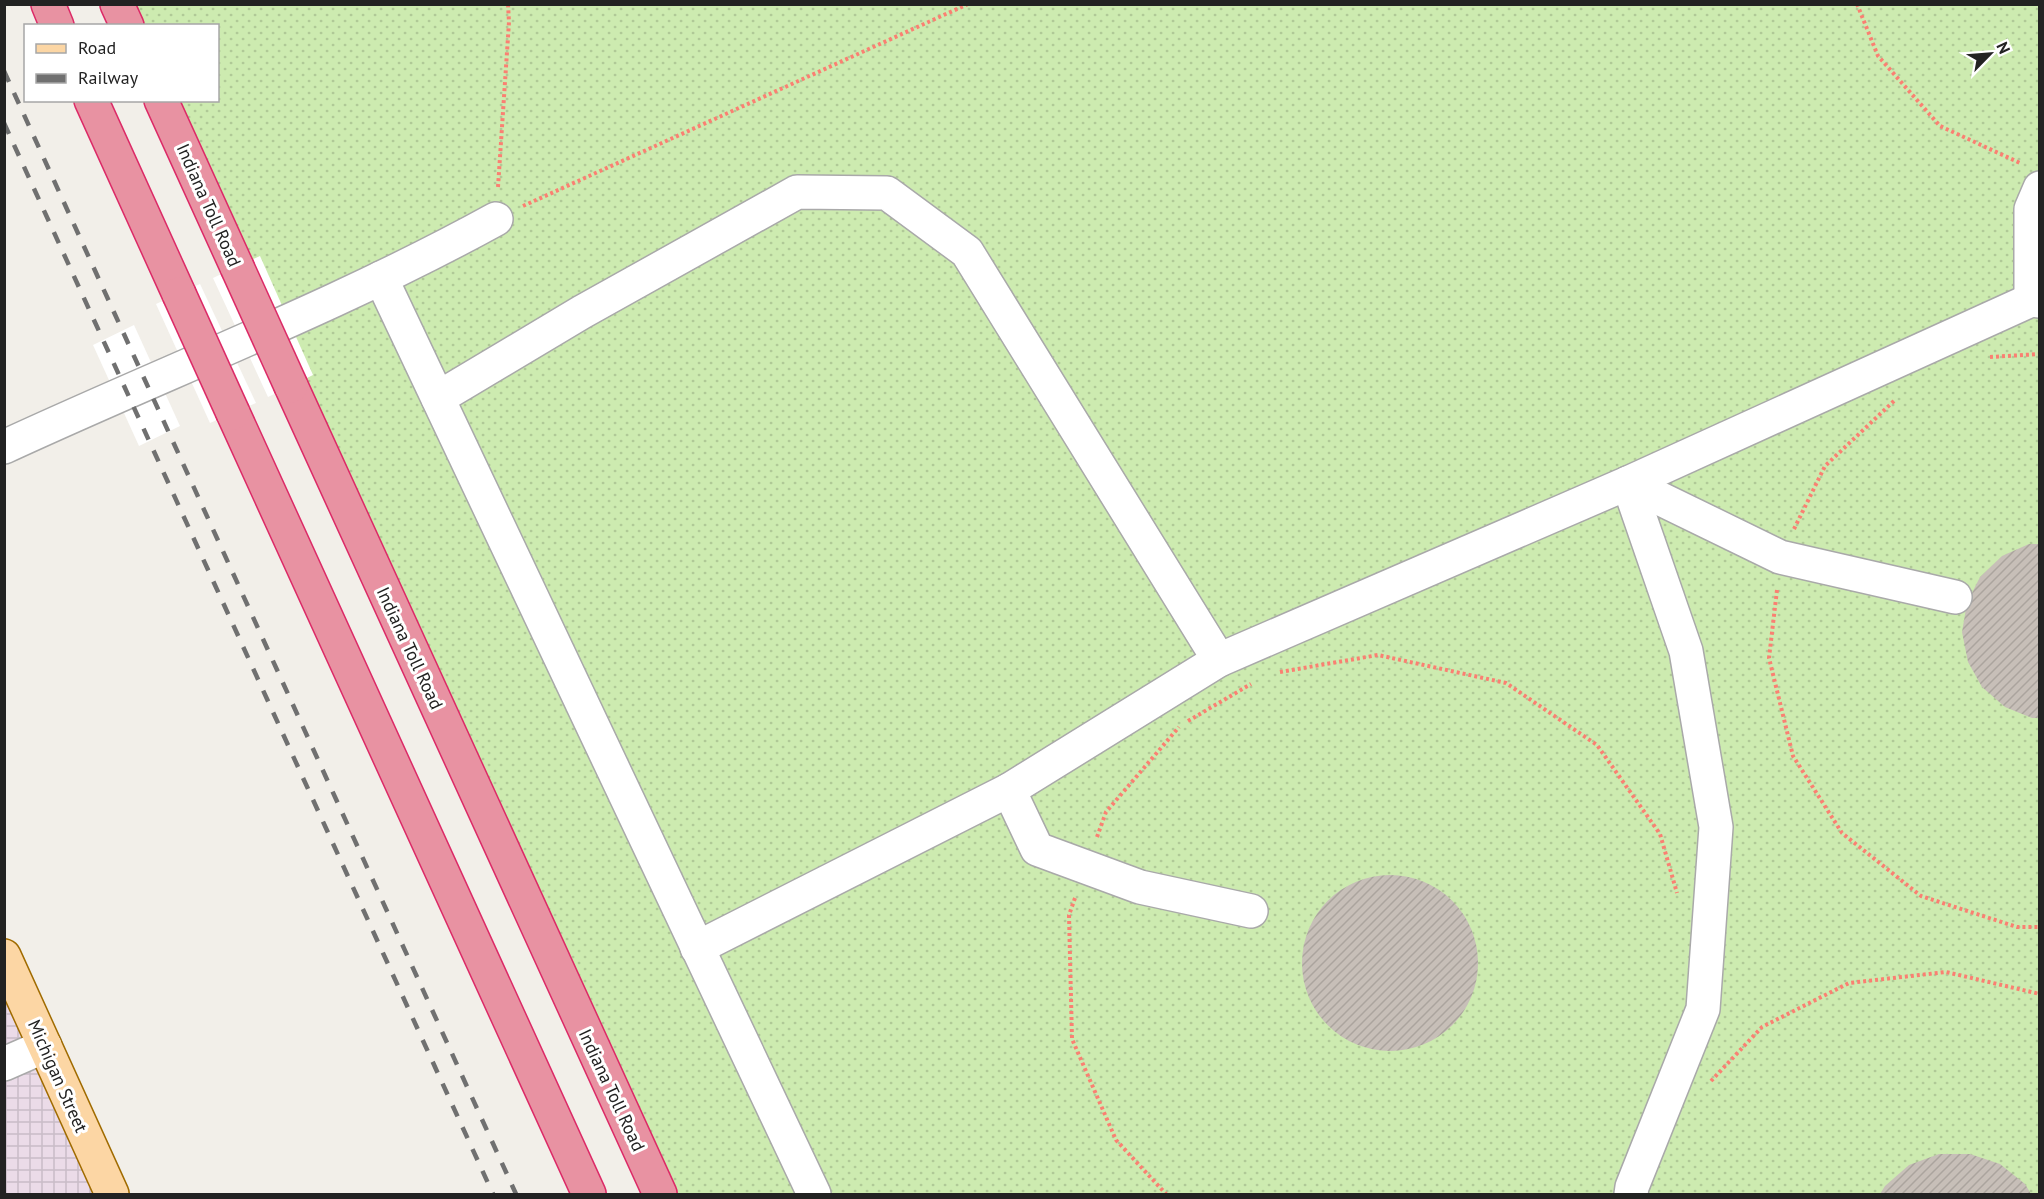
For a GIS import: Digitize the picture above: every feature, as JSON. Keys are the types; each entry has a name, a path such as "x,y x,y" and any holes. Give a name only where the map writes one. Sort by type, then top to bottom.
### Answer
{"highway":[{"path":"48,4 56,24"},
{"path":"117,4 126,24"},
{"path":"92,102 589,1194"},
{"name":"Indiana Toll Road","path":"162,102 660,1194"}],"main road":[{"name":"Michigan Street","path":"4,956 112,1194"}],"lane":[{"path":"697,948 1009,790 1220,660 1628,483 2035,300 2031,209 2035,178"},
{"path":"438,398 582,312 797,192 888,193 968,252 1220,660"},
{"path":"4,447 381,278 496,219"},
{"path":"381,278 814,1194"},
{"path":"1628,483 1780,557 1955,597"},
{"path":"1628,483 1686,651 1716,827 1703,1009 1631,1194"},
{"path":"1009,790 1037,849 1140,887 1251,911"},
{"path":"4,1064 45,1046"}],"path":[{"path":"508,4 509,22 496,219 968,4"},
{"path":"1857,4 1878,56 1940,126 2035,178"},
{"path":"1270,674 1378,655 1506,683 1597,745 1660,834 1678,897"},
{"path":"1166,1194 1116,1140 1072,1040 1069,915 1106,812 1176,728 1260,679"},
{"path":"1921,896 2017,927 2040,927"},
{"path":"1710,1082 1762,1027 1849,983 1946,972 2040,994"}],"shaded area":[{"path":"4,956 112,1194 5,1194"}],"green space":[{"path":"117,5 2039,5 2039,1194 660,1194 161,102 219,102 219,24 126,24"}],"pier":[{"path":"260,256 313,375 268,397 213,278"},
{"path":"200,284 256,403 210,423 156,304"},
{"path":"134,325 180,426 139,446 93,345"}],"building":[{"path":"2029,544 2040,544 2040,718 2032,718 2005,707 1982,687 1968,662 1962,632 1967,603 1980,577 2002,556"},
{"path":"1390,875 1407,876 1424,882 1439,890 1452,901 1463,914 1471,929 1477,946 1477,980 1471,997 1463,1012 1452,1025 1439,1036 1424,1044 1407,1050 1390,1051 1373,1050 1356,1044 1341,1036 1328,1025 1317,1012 1309,997 1303,980 1302,963 1303,946 1309,929 1317,914 1328,901 1341,890 1356,882 1373,876"},
{"path":"1939,1154 1970,1154 2000,1164 2025,1184 2031,1194 1880,1194 1885,1186 1909,1165"}],"railway":[{"path":"4,71 516,1194"},
{"path":"4,123 493,1194"}]}
